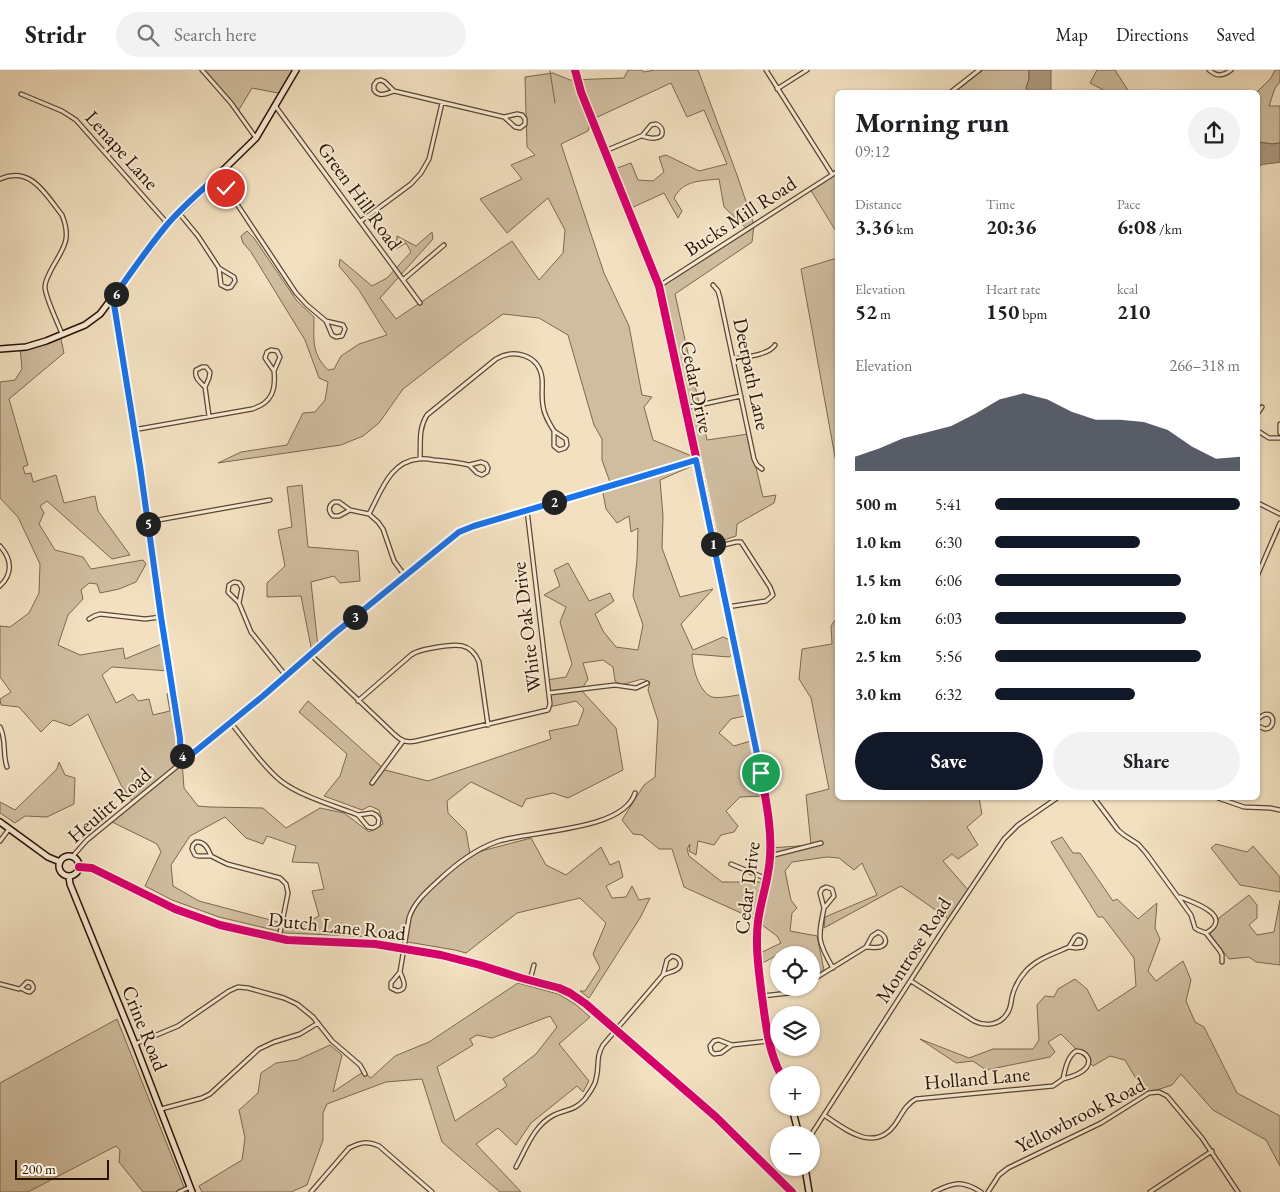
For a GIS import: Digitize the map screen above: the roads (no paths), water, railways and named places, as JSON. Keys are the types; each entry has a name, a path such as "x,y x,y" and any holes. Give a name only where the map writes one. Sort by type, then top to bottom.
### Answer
{"street":[{"path":"202,70 231,103 256,138"},
{"path":"0,349 31,346 94,320 104,310 168,224 256,138 276,107 296,70"},
{"name":"Cedar Drive","path":"575,70 581,92 659,286 727,607 770,829 770,856 756,942 765,1027 777,1066"},
{"path":"766,70 832,174"},
{"path":"777,89 807,70"},
{"path":"954,90 979,70"},
{"path":"1209,70 1218,76 1231,70"},
{"path":"394,91 381,80 374,87 375,92 379,95 394,91 504,117 519,114 524,116 526,122 520,128 515,127 504,117"},
{"name":"Lenape Lane","path":"21,94 62,111 76,120 168,224"},
{"path":"361,221 411,184 422,173 428,159 442,102"},
{"name":"Green Hill Road","path":"276,107 420,303"},
{"path":"605,151 642,136 653,124 658,124 662,127 662,134 657,138 642,136"},
{"name":"Bucks Mill Road","path":"659,286 835,172"},
{"path":"0,179 10,175 28,178 36,183 62,215 66,227 66,243 51,270 45,286 47,297 63,334"},
{"path":"216,177 233,198 296,293 326,321 334,336 340,337 344,334 345,329 342,324 326,321"},
{"path":"178,213 198,236 219,268 234,277 235,281 231,287 227,288 221,285 219,268"},
{"path":"403,280 444,245"},
{"name":"Deerpath Lane","path":"713,285 720,298 754,459 762,469"},
{"path":"113,298 180,738 181,763"},
{"path":"734,359 767,352 775,345"},
{"path":"133,430 260,406 269,398 274,389 274,371 280,357 278,352 272,350 267,352 265,356 274,371"},
{"path":"420,458 421,431 428,415 496,359 508,354 516,353 525,356 538,367 542,378 543,409 546,418 554,431 566,439 567,445 565,448 559,450 556,448 554,444 554,431"},
{"path":"205,388 195,375 196,370 202,367 210,372 205,388 209,416"},
{"path":"685,408 741,396"},
{"path":"1280,424 1280,432"},
{"path":"1260,432 1269,438 1280,438"},
{"path":"369,514 392,472 408,461 420,458 456,462 469,466 481,475 488,470 488,466 484,462 477,462 469,466"},
{"name":"Heulitt Road","path":"72,857 87,840 231,723 335,633 464,530 696,460"},
{"path":"148,522 270,500"},
{"path":"350,510 337,516 331,514 329,508 332,503 337,502 350,510 369,514 381,525 394,561 405,576"},
{"path":"1260,504 1280,514"},
{"name":"White Oak Drive","path":"403,741 416,741 547,711 550,706 527,510"},
{"path":"1260,569 1280,523"},
{"path":"714,547 741,542 770,587 773,595 768,600 727,607"},
{"path":"0,546 8,556 10,565 8,575 0,586"},
{"path":"239,603 242,588 239,583 232,583 229,586 228,592 239,603 251,632 286,676"},
{"path":"89,619 100,614 145,619 161,617"},
{"path":"358,701 414,653 422,650 459,645 471,650 479,662 488,725"},
{"path":"311,655 358,701 403,741 372,783"},
{"path":"549,693 615,685 636,688 647,683"},
{"path":"1260,717 1265,714 1271,716 1273,720 1269,728 1260,726"},
{"path":"231,723 282,782 298,791 358,815 375,814 379,819 379,823 375,827 368,827 358,815"},
{"path":"0,727 4,740 7,767"},
{"path":"400,972 391,983 392,988 397,992 404,988 400,972 409,918 416,902 447,872 466,857 486,846 507,838 598,822 628,805 633,800 635,793"},
{"name":"Montrose Road","path":"817,1126 1004,839 1018,825 1054,800"},
{"path":"1096,800 1118,830 1140,846 1179,897 1191,915 1195,928 1206,933 1220,951 1222,962"},
{"path":"1224,800 1247,808 1267,807 1280,810"},
{"name":"Crine Road","path":"0,822 48,857 60,862 61,871 69,876 70,884 161,1109 191,1189"},
{"path":"0,841 10,828"},
{"path":"211,856 202,842 196,842 192,846 192,852 196,856 211,856 227,864 275,876 284,881 288,893 279,939"},
{"path":"770,856 821,843"},
{"path":"60,862 64,858 72,857 77,861 79,867 74,874 69,876"},
{"path":"731,864 767,879"},
{"name":"Dutch Lane Road","path":"79,867 92,868 157,901 220,926 279,939 376,944 457,958 559,988 570,993 586,1004 716,1117 792,1192"},
{"path":"824,908 834,896 834,891 828,887 822,889 820,893 824,908 820,940 833,968"},
{"path":"1179,897 1196,903 1214,914 1215,924 1206,933"},
{"path":"820,976 866,947 874,934 880,933 884,935 886,941 880,947 866,947"},
{"path":"911,980 974,1021 982,1024 993,1024 1001,1020 1008,1012 1014,990 1026,972 1040,960 1069,946 1076,936 1082,936 1084,939 1085,943 1081,948 1069,946"},
{"path":"516,1168 538,1128 555,1115 579,1105 592,1089 596,1079 598,1054 603,1045 663,975 668,958 673,956 678,958 680,963 678,968 663,975"},
{"path":"530,980 534,965"},
{"path":"0,984 21,988"},
{"path":"135,1044 178,1026 228,991 248,988 289,1000 306,1010 332,1041 360,1065 365,1074"},
{"path":"762,996 770,995"},
{"path":"161,1109 210,1094 259,1049 300,1034 318,1022"},
{"path":"732,1045 718,1054 713,1053 710,1046 712,1042 718,1040 732,1045 768,1041"},
{"name":"Holland Lane","path":"824,1115 856,1135 874,1138 890,1130 908,1105 916,1099 1051,1086 1082,1072 1089,1060 1084,1053 1076,1051 1070,1055 1063,1079"},
{"name":"Yellowbrook Road","path":"988,1192 1004,1171 1101,1123 1145,1094 1153,1092 1162,1093 1167,1096 1202,1138 1238,1192"},
{"path":"311,1192 349,1148 370,1142 379,1146 432,1192"},
{"path":"1150,1192 1212,1152"},
{"path":"806,1176 809,1192"},
{"path":"934,1192 958,1183 971,1186 981,1192"},
{"path":"179,1192 191,1189"}],"waterway":[{"path":"550,71 555,103"}]}
